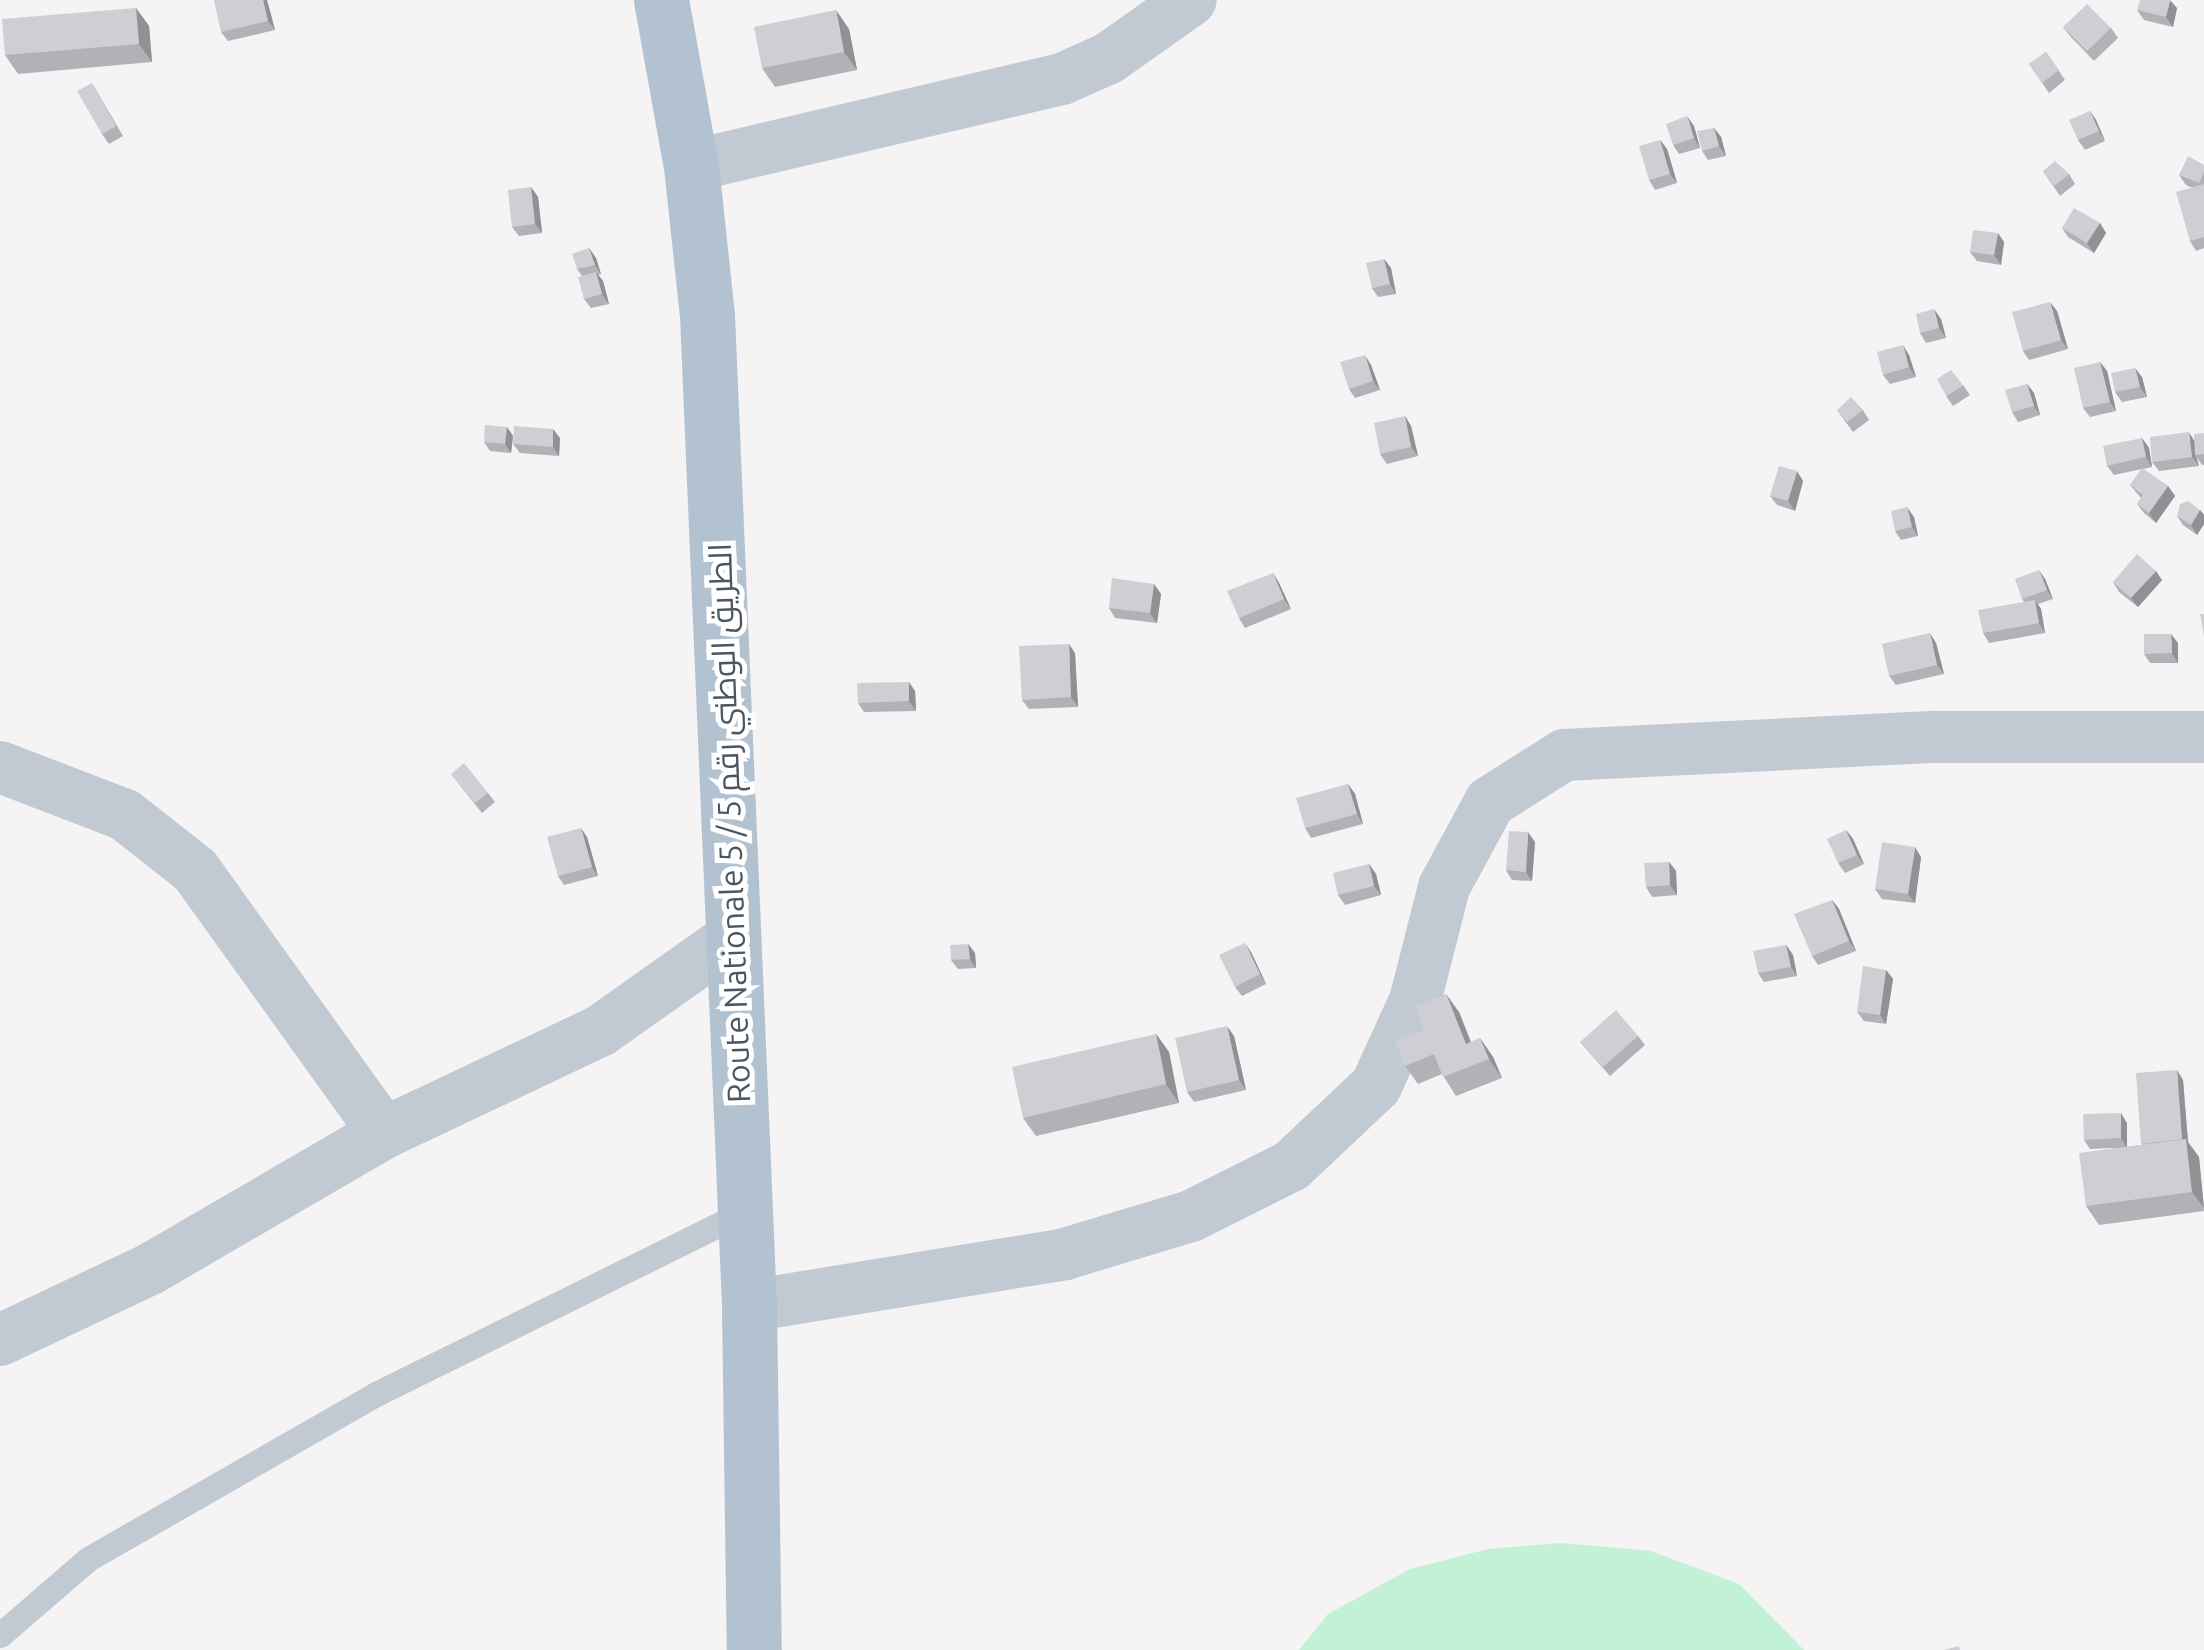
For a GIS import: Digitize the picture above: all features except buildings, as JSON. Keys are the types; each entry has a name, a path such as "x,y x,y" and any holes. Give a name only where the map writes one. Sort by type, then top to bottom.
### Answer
{"main road":[{"name":"Route Nationale 5 / الطريق الوطني رقم 5","path":"661,0 690,166 706,315 746,1211 754,1650"}],"street":[{"path":"690,166 1062,78 1110,58 1191,0"},
{"path":"749,1306 1065,1254 1191,1216 1291,1166 1376,1086 1415,1001 1444,888 1490,802 1564,755 1936,737 2204,737"},
{"path":"0,767 125,815 195,870 384,1133"},
{"path":"0,1340 152,1268 384,1133 600,1031 734,936"}],"lane":[{"path":"0,1635 88,1559 376,1394 746,1211"}],"green space":[{"path":"1561,1543 1651,1551 1739,1584 1804,1650 1299,1650 1328,1614 1410,1569 1488,1549"}]}
